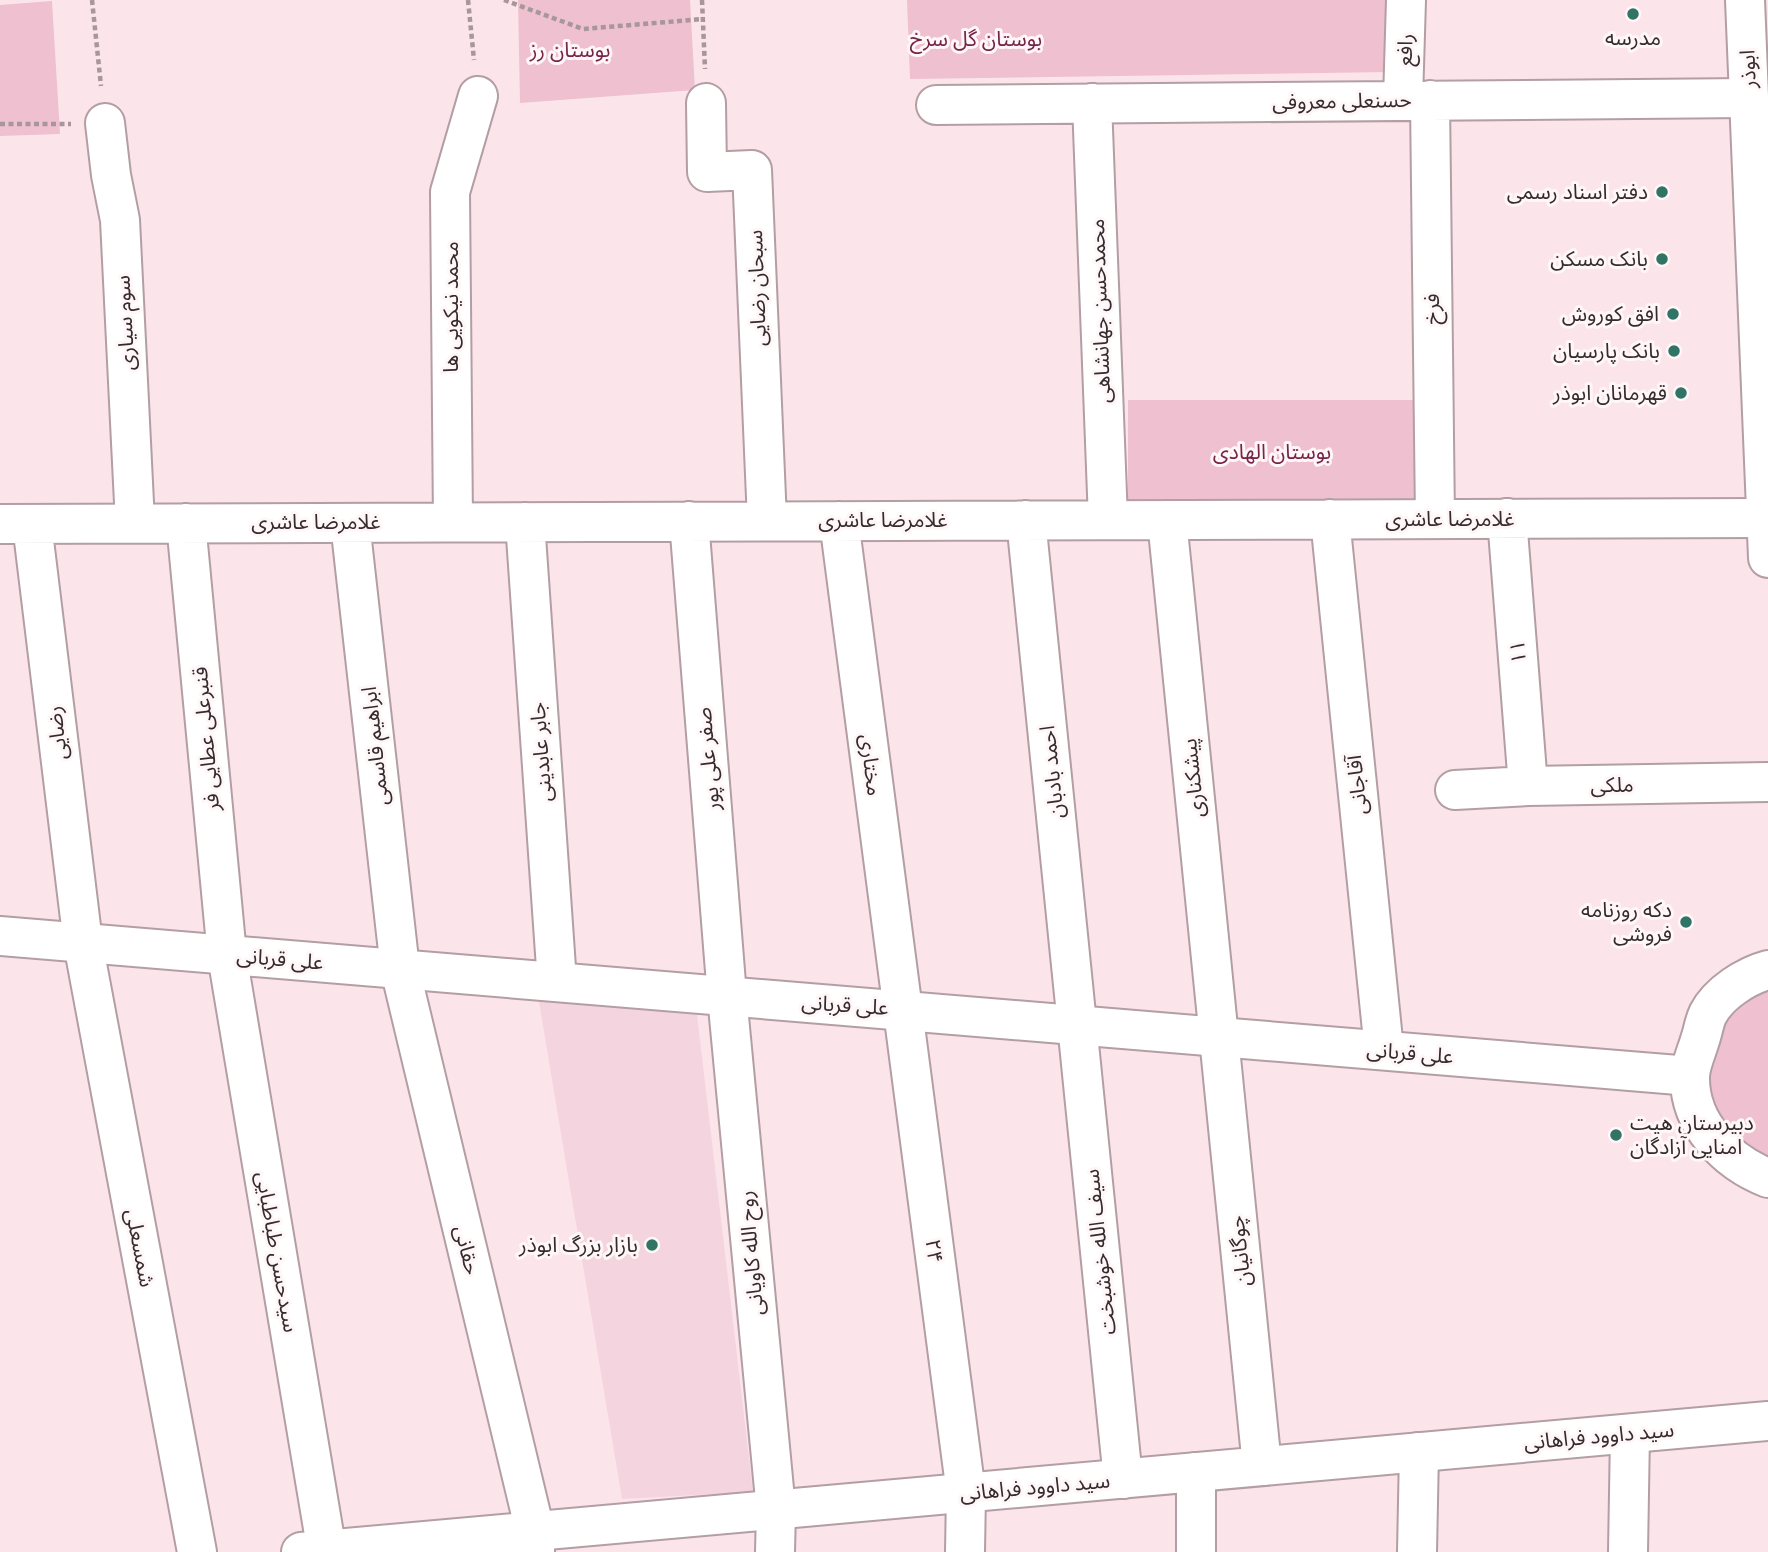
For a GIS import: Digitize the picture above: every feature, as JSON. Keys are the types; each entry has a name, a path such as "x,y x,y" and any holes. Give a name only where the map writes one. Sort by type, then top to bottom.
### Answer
{"street":[{"name":"رافع","path":"1406,0 1417,100"},
{"name":"ابوذر","path":"1745,0 1759,98 1768,558"},
{"name":"محمد نیکویی ها","path":"453,522 450,192 478,96"},
{"name":"حسنعلی معروفی","path":"936,105 1759,98"},
{"name":"فرخ","path":"1417,100 1435,519"},
{"name":"سبحان رضایی","path":"706,103 707,173 752,170 767,521"},
{"name":"محمدحسن جهانشاهی","path":"1092,103 1108,520"},
{"name":"سوم سیاری","path":"105,123 111,176 120,220 135,523"},
{"name":"۱۱","path":"1507,518 1528,786"},
{"name":"غلامرضا عاشری","path":"16,524 1766,518"},
{"name":"آقاجانی","path":"1331,519 1384,1050"},
{"name":"احمد بادبان","path":"1026,520 1077,1024"},
{"name":"پیشکناری","path":"1167,520 1219,1036"},
{"name":"صفر علی پور","path":"688,521 727,996"},
{"name":"مختاری","path":"839,521 902,1010"},
{"name":"جابر عابدینی","path":"525,522 557,982"},
{"name":"قنبرعلی عطایی فر","path":"186,523 226,955"},
{"name":"ابراهیم قاسمی","path":"350,523 400,969"},
{"name":"رضایی","path":"16,524 83,943"},
{"name":"ملکی","path":"1455,790 1528,786 1768,782"},
{"name":"علی قربانی","path":"0,936 1690,1076"},
{"name":"شمسعلی","path":"83,943 197,1552"},
{"name":"سیدحسن طباطبایی","path":"226,955 318,1551"},
{"name":"حقانی","path":"400,969 535,1541"},
{"path":"1768,970 1756,973 1729,990 1708,1014 1690,1076 1696,1109 1712,1139 1736,1163 1768,1178"},
{"name":"روح الله کاویانی","path":"727,996 776,1510 775,1552"},
{"name":"۲۴","path":"902,1010 966,1493 965,1552"},
{"name":"سیف الله خوشبخت","path":"1077,1024 1124,1479"},
{"name":"چوگانیان","path":"1219,1036 1262,1466"},
{"name":"سید داوود فراهانی","path":"318,1551 535,1541 776,1510 1768,1421"},
{"path":"1628,1552 1630,1434"},
{"path":"1417,1552 1419,1452"},
{"path":"1196,1472 1196,1552"}],"path":[{"path":"0,124 105,123 92,0"},
{"path":"468,0 478,96"},
{"path":"504,0 583,29 703,19"},
{"path":"702,0 706,103"}],"shaded area":[{"name":"بازار بزرگ ابوذر","path":"536,984 695,997 753,1492 622,1499"}],"green space":[{"name":"بوستان رز","path":"518,0 690,0 695,90 520,103"},
{"name":"بوستان گل سرخ","path":"907,0 1393,0 1390,72 910,79"},
{"path":"52,1 60,134 0,136 0,5"},
{"name":"بوستان الهادی","path":"1128,400 1416,400 1416,504 1128,504"},
{"path":"1768,982 1768,1162 1750,1154 1712,1107 1705,1077 1721,1018"}],"place":[{"name":"مدرسه","path":"1633,14"},
{"name":"دفتر اسناد رسمی","path":"1662,192"},
{"name":"بانک مسکن","path":"1662,259"},
{"name":"افق کوروش","path":"1673,314"},
{"name":"بانک پارسیان","path":"1674,351"},
{"name":"قهرمانان ابوذر","path":"1681,393"},
{"name":"دکه روزنامه فروشی","path":"1686,922"},
{"name":"دبیرستان هیت امنایی آزادگان","path":"1616,1135"},
{"name":"بازار بزرگ ابوذر","path":"652,1245"}]}
